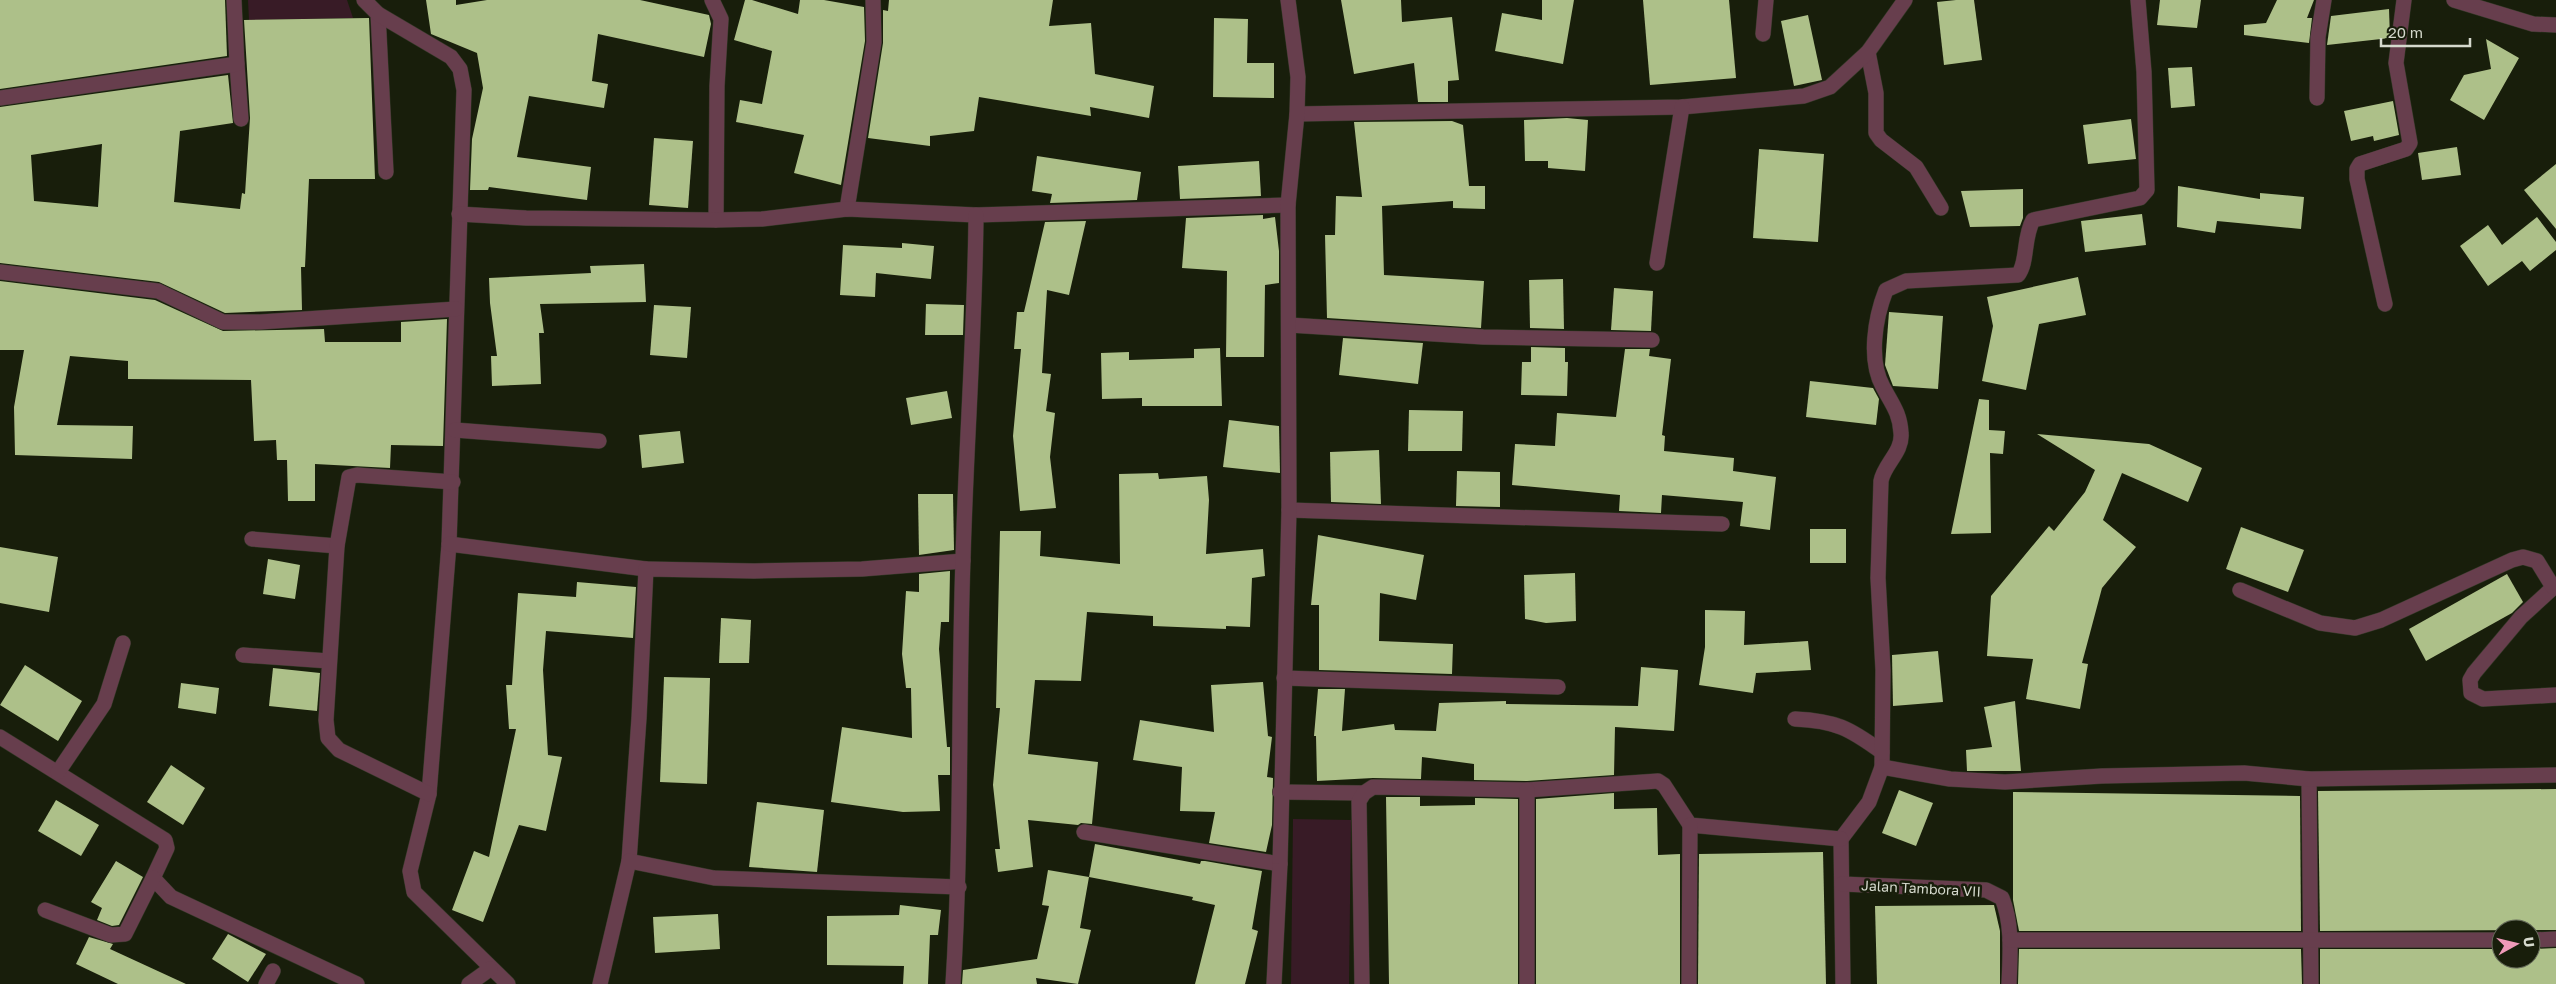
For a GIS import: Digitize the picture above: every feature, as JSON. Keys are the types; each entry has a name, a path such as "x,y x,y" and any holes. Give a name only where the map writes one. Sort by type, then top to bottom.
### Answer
{"street":[{"path":"234,0 241,119"},
{"path":"364,0 378,14 451,57 460,69 464,90 458,214 455,430 449,544 429,794 410,871 414,892 490,969 508,984"},
{"path":"712,0 721,19 717,86 716,220"},
{"path":"847,209 874,42 873,0"},
{"path":"1274,984 1280,864 1280,792 1289,510 1288,205 1297,114 1298,77 1288,0"},
{"path":"1763,34 1766,0"},
{"path":"1297,114 1682,107 1804,96 1830,87 1868,52 1905,0"},
{"path":"1843,984 1841,839 1869,802 1882,760 1883,670 1878,578 1882,481 1883,471 1896,454 1902,436 1895,404 1882,387 1878,372 1875,342 1879,307 1886,290 1906,281 2018,275 2023,269 2026,232 2033,220 2140,198 2147,190 2144,72 2138,0"},
{"path":"2317,98 2318,37 2324,0"},
{"path":"2385,304 2357,179 2357,169 2360,164 2406,149 2410,143 2396,63 2404,0"},
{"path":"2454,0 2533,24 2556,25"},
{"path":"378,14 386,172"},
{"path":"1868,52 1876,93 1876,133 1880,140 1916,167 1941,208"},
{"path":"0,98 237,64"},
{"path":"1658,263 1682,107"},
{"path":"458,214 526,218 716,220 762,219 847,209 976,215 1288,205"},
{"path":"953,984 959,887 962,561 976,290 976,215"},
{"path":"0,272 158,291 223,322 260,322 456,309"},
{"path":"1289,325 1484,338 1652,340"},
{"path":"455,430 599,441"},
{"path":"429,794 339,750 328,738 326,720 338,546 349,477 357,475 453,482"},
{"path":"1289,510 1722,524"},
{"path":"252,539 338,546"},
{"path":"449,544 646,569 754,571 862,569 962,561"},
{"path":"2240,590 2320,623 2354,628 2381,620 2512,560 2523,557 2537,561 2554,586 2521,617 2474,673 2470,686 2471,693 2483,699 2556,695"},
{"path":"600,984 628,861 639,718 646,569"},
{"path":"58,772 104,704 123,643"},
{"path":"242,655 330,661"},
{"path":"1284,678 1558,687"},
{"path":"1795,719 1817,720 1843,726 1882,760 1950,780 2005,782 2102,776 2244,773 2310,779 2556,775"},
{"path":"0,737 165,840 167,848 125,934 119,936 111,935 46,910"},
{"path":"2310,779 2311,984"},
{"path":"1362,984 1359,801 1364,793 1373,787 1385,786 1527,790 1658,781 1664,785 1690,825 1689,984"},
{"path":"1527,790 1527,984"},
{"path":"1280,792 1364,793"},
{"path":"1690,825 1841,839"},
{"path":"1084,832 1280,864"},
{"path":"628,861 714,878 959,887"},
{"path":"153,878 171,897 358,984"},
{"name":"Jalan Tambora VII","path":"1842,884 1986,890 2002,898 2007,909 2010,940 2009,984"},
{"path":"2541,940 2556,939"},
{"path":"2010,940 2491,940"},
{"path":"469,984 490,969"}],"shaded area":[{"path":"248,0 347,0 353,18 249,20"},
{"path":"1293,819 1351,820 1349,984 1291,984"}],"building":[{"path":"0,0 225,0 227,56 0,89"},
{"path":"426,0 456,0 456,5 487,0 640,0 709,15 711,24 704,57 598,34 592,81 608,84 604,108 529,96 517,157 591,167 587,200 489,187 488,190 470,190 472,139 483,88 477,53 431,34"},
{"path":"745,0 752,0 798,14 800,0 824,0 864,7 865,41 841,185 794,173 804,135 736,122 740,100 762,104 772,51 734,40"},
{"path":"889,0 1053,0 1049,26 1091,23 1095,74 1154,86 1149,118 1090,107 1091,116 979,97 974,131 930,136 930,146 868,138 883,43 883,10 888,11"},
{"path":"1341,0 1401,0 1402,22 1452,17 1459,80 1448,81 1448,102 1418,102 1414,63 1354,74"},
{"path":"1542,0 1574,0 1563,64 1495,51 1502,13 1542,20"},
{"path":"1643,0 1729,0 1736,78 1650,85"},
{"path":"1974,0 1982,60 1944,65 1937,2"},
{"path":"2160,0 2201,0 2197,28 2157,25"},
{"path":"2277,0 2314,0 2307,18 2312,18 2309,43 2244,35 2244,25 2266,23"},
{"path":"2389,9 2390,38 2327,45 2331,16"},
{"path":"1808,15 1822,80 1794,86 1781,21"},
{"path":"369,18 375,179 309,179 305,267 301,267 302,310 225,313 159,282 0,263 0,107 228,75 233,123 180,131 174,202 240,209 242,193 245,194 250,118 244,20","holes":["102,144 98,207 34,201 31,155"]},
{"path":"1214,18 1248,19 1247,63 1274,63 1274,98 1213,97"},
{"path":"2486,39 2519,58 2484,120 2450,100 2464,75 2491,69"},
{"path":"2192,67 2195,106 2171,108 2168,68"},
{"path":"2393,101 2399,135 2374,141 2373,136 2351,141 2344,111"},
{"path":"1567,118 1588,120 1585,171 1548,168 1548,161 1525,161 1524,120"},
{"path":"2131,119 2136,159 2088,164 2083,125"},
{"path":"1452,121 1463,125 1469,186 1485,186 1485,209 1453,208 1453,201 1382,206 1384,275 1484,281 1481,328 1327,318 1325,235 1335,235 1336,196 1362,197 1354,122"},
{"path":"654,138 693,141 688,208 649,205"},
{"path":"2457,147 2461,175 2422,180 2418,153"},
{"path":"1759,149 1824,154 1818,242 1753,238"},
{"path":"1037,156 1141,172 1137,200 1050,203 1052,194 1032,191"},
{"path":"1259,161 1261,196 1180,199 1178,166"},
{"path":"2556,164 2556,229 2524,190"},
{"path":"2178,186 2260,199 2260,193 2304,197 2301,229 2217,221 2215,233 2177,227"},
{"path":"2023,189 2023,218 2020,226 1970,227 1961,191"},
{"path":"2142,214 2146,245 2085,252 2081,221"},
{"path":"1263,215 1263,219 1275,217 1279,251 1279,283 1265,285 1264,357 1226,357 1227,271 1182,268 1186,218"},
{"path":"2537,217 2556,242 2556,250 2530,271 2522,261 2488,286 2460,246 2488,225 2502,245"},
{"path":"1086,221 1069,295 1047,290 1042,373 1051,374 1046,411 1055,413 1050,457 1056,508 1020,511 1013,436 1021,349 1014,349 1017,312 1024,312 1045,222"},
{"path":"902,243 934,246 931,279 876,273 875,297 840,295 843,245 902,248"},
{"path":"644,264 646,302 540,304 544,333 539,333 541,384 492,386 491,356 497,356 490,303 489,278 591,273 590,266"},
{"path":"2078,277 2086,315 2039,324 2026,390 1982,381 1993,326 1987,297"},
{"path":"1563,279 1564,329 1530,328 1529,280"},
{"path":"0,281 155,300 223,331 324,329 325,342 401,342 401,322 447,319 443,446 391,445 390,468 315,464 315,501 288,501 287,460 277,460 276,440 254,441 251,380 128,379 128,361 70,356 57,425 133,426 132,459 15,455 14,407 24,350 0,350"},
{"path":"1614,288 1653,291 1651,331 1611,330"},
{"path":"926,304 964,305 963,335 925,335"},
{"path":"654,305 691,307 687,358 650,355"},
{"path":"1889,312 1943,316 1938,389 1893,386 1885,365"},
{"path":"1343,338 1423,343 1418,384 1339,375"},
{"path":"1531,347 1565,348 1565,362 1568,362 1567,396 1521,395 1522,362 1531,362"},
{"path":"1220,348 1222,406 1142,406 1142,398 1102,399 1101,353 1129,352 1129,360 1194,358 1194,349"},
{"path":"1625,349 1650,349 1649,356 1671,359 1662,435 1665,436 1664,451 1734,458 1733,471 1776,477 1770,530 1740,526 1743,502 1662,495 1661,513 1619,511 1620,495 1512,485 1515,444 1555,446 1557,413 1616,417"},
{"path":"1810,381 1873,388 1879,399 1876,425 1806,417"},
{"path":"947,391 952,418 911,425 906,398"},
{"path":"1979,399 1989,400 1989,430 2005,431 2003,454 1990,453 1991,533 1951,534"},
{"path":"1409,410 1463,411 1462,451 1408,451"},
{"path":"1229,420 1279,426 1280,473 1223,467"},
{"path":"680,431 684,463 642,468 639,435"},
{"path":"2037,434 2149,444 2202,468 2188,502 2122,473 2103,520 2136,547 2102,588 2082,663 2088,664 2080,709 2026,699 2033,659 1987,656 1991,596 2049,526 2054,531 2085,492 2095,470"},
{"path":"1379,450 1381,504 1331,502 1330,452"},
{"path":"1457,471 1500,472 1500,507 1456,506"},
{"path":"1158,473 1159,479 1207,476 1209,500 1206,554 1263,549 1265,576 1252,578 1250,627 1226,626 1226,629 1153,626 1153,616 1087,612 1081,681 1035,680 1028,754 1098,762 1092,824 1081,823 1078,825 1028,820 1033,867 998,872 995,849 1000,849 993,785 1000,708 996,708 1000,531 1041,531 1040,556 1120,564 1119,474"},
{"path":"918,494 953,494 954,550 919,555"},
{"path":"2241,527 2304,550 2288,592 2226,569"},
{"path":"1810,529 1846,529 1846,563 1810,563"},
{"path":"1318,535 1424,555 1416,600 1380,593 1379,641 1453,644 1452,674 1319,670 1319,605 1311,605"},
{"path":"0,547 58,557 49,612 0,603"},
{"path":"268,559 300,565 295,599 263,594"},
{"path":"950,571 949,622 941,622 939,649 947,747 950,747 950,775 938,775 940,811 903,812 831,802 842,727 912,738 911,688 906,688 902,654 906,591 919,592 919,574"},
{"path":"1575,573 1576,621 1546,623 1525,619 1524,575"},
{"path":"2507,574 2523,602 2512,613 2426,661 2409,629"},
{"path":"577,582 636,587 633,638 546,631 543,670 548,755 562,757 546,831 519,825 483,922 452,910 474,851 489,857 516,729 509,729 506,685 512,685 518,593 576,597"},
{"path":"1705,610 1745,611 1744,645 1808,641 1811,670 1756,673 1753,693 1699,685 1705,647"},
{"path":"721,618 751,620 749,663 719,663"},
{"path":"1938,651 1943,702 1893,706 1892,655"},
{"path":"25,665 82,701 58,741 0,705"},
{"path":"1641,667 1678,670 1674,731 1615,727 1614,775 1527,781 1474,780 1474,764 1422,757 1421,779 1373,778 1317,781 1316,736 1314,736 1318,689 1345,689 1342,731 1394,724 1395,730 1436,731 1439,703 1506,701 1506,704 1638,706"},
{"path":"273,668 320,673 317,711 269,706"},
{"path":"664,677 710,678 707,784 660,782"},
{"path":"1263,682 1268,736 1272,737 1267,777 1273,778 1272,825 1266,852 1209,843 1215,812 1180,811 1182,767 1133,760 1140,720 1214,732 1211,685"},
{"path":"181,683 219,688 216,714 178,708"},
{"path":"2015,701 2021,771 1967,771 1966,750 1992,747 1984,707"},
{"path":"171,765 205,788 183,825 147,802"},
{"path":"2556,789 2556,930 2541,930 2541,919 2491,919 2491,930 2320,931 2318,791"},
{"path":"1899,790 1933,803 1916,846 1882,833"},
{"path":"2013,792 2300,796 2301,931 2019,931 2013,900"},
{"path":"1614,793 1614,809 1657,808 1658,855 1680,854 1680,984 1536,984 1536,799"},
{"path":"1386,797 1420,797 1420,806 1475,805 1475,798 1518,799 1518,984 1389,984"},
{"path":"56,800 99,825 81,856 38,831"},
{"path":"757,802 824,810 817,872 749,867"},
{"path":"1095,844 1200,864 1201,861 1205,861 1262,871 1252,929 1258,931 1245,984 1195,984 1215,905 1192,900 1193,897 1089,877"},
{"path":"1823,852 1826,984 1698,984 1699,854"},
{"path":"116,861 143,877 119,925 112,926 97,920 102,908 91,902"},
{"path":"1048,870 1089,877 1080,928 1091,930 1078,984 1036,978 1037,984 962,984 963,970 1037,959 1049,906 1042,905"},
{"path":"900,905 941,910 938,935 930,935 928,984 903,984 904,966 827,965 827,916 899,915"},
{"path":"1994,905 2000,931 2000,984 1877,984 1875,906"},
{"path":"718,914 720,949 655,953 653,917"},
{"path":"228,934 266,954 248,982 212,959"},
{"path":"89,937 113,944 110,949 186,984 118,984 76,964"},
{"path":"2556,948 2556,984 2320,984 2320,949 2491,949 2491,969 2541,969 2541,949"},
{"path":"2019,949 2301,949 2302,984 2018,984"}]}
